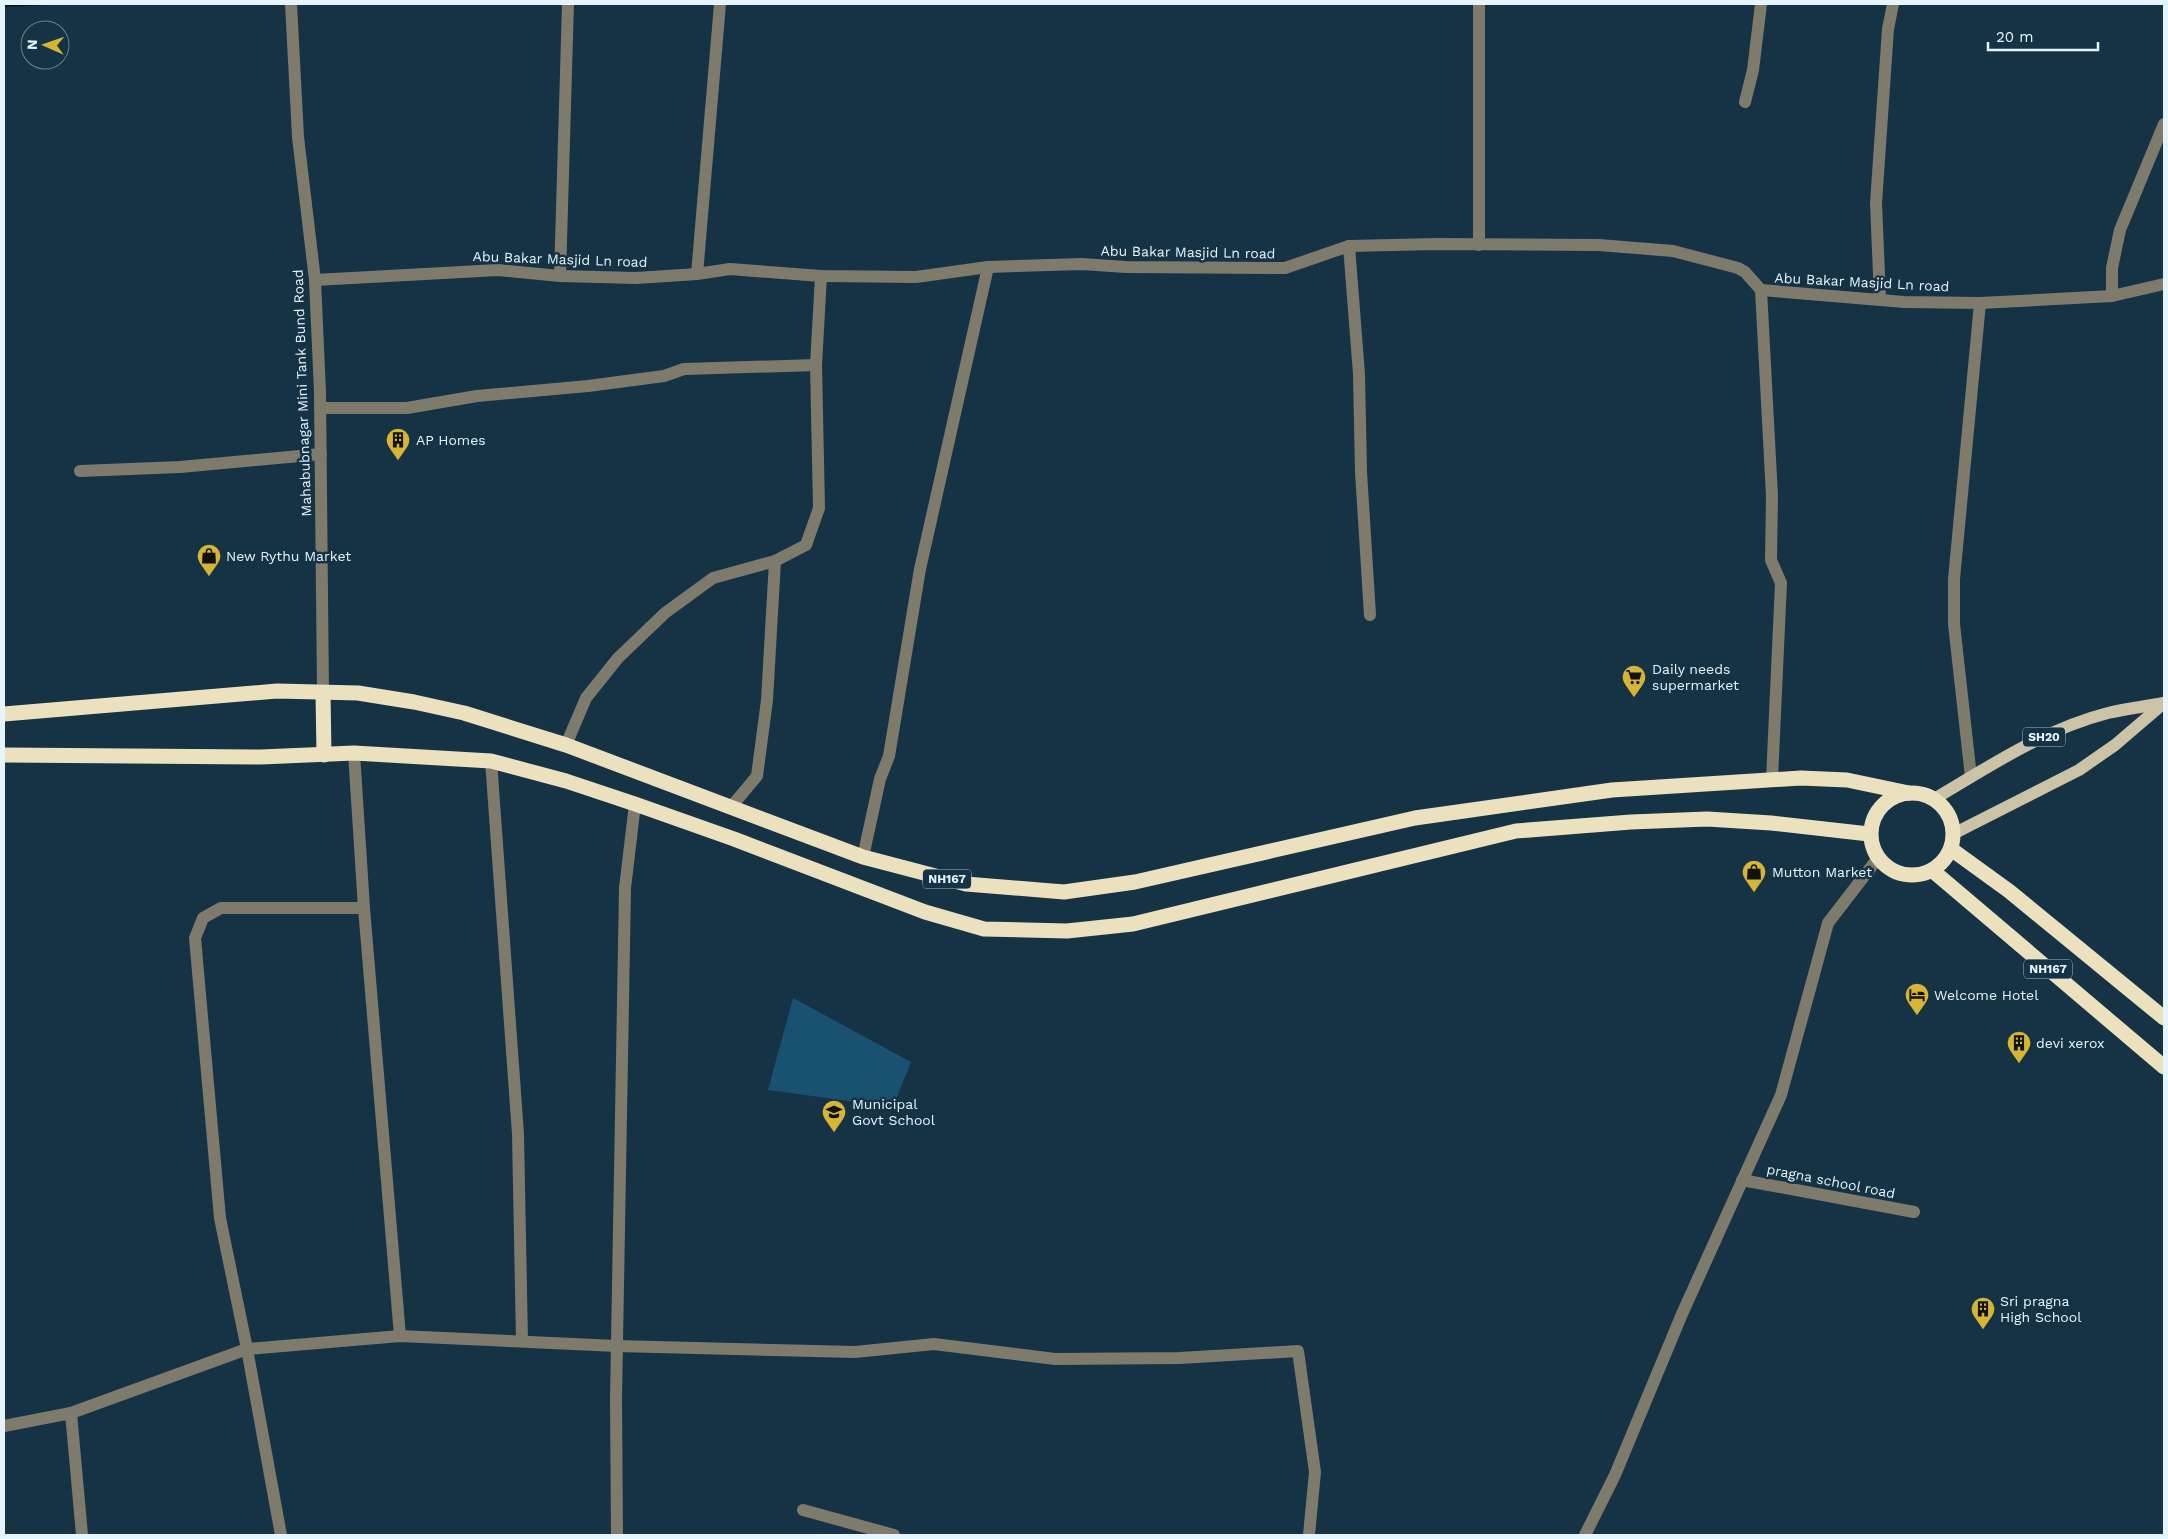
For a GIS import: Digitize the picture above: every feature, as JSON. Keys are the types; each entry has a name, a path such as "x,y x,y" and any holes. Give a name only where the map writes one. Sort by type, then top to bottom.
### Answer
{"highway":[{"name":"NH167","path":"4,714 277,691 358,693 448,709 566,745 863,857 966,884 1064,892 1135,882 1415,818 1612,790 1801,778 1847,780 1921,794 1934,799"},
{"path":"323,693 324,755"},
{"path":"4,755 261,757 354,753 490,760 566,781 635,804 734,839 925,912 984,929 1067,931 1133,924 1516,832 1631,822 1707,819 1771,823 1869,834"},
{"path":"1908,793 1896,796 1884,803 1876,813 1869,834 1878,858 1888,869 1903,876 1918,876 1933,871 1944,861 1952,842 1951,819 1944,808 1934,799"},
{"name":"NH167","path":"1952,842 2008,892 2164,1018"},
{"name":"NH167","path":"1933,871 2164,1066"}],"main road":[{"name":"SH20","path":"1934,799 2023,746 2072,725 2108,713 2164,703"},
{"name":"SH20","path":"1952,842 2079,770 2115,745 2164,703"}],"street":[{"name":"Mahabubnagar Mini Tank Bund Road","path":"291,4 298,137 315,280 321,454 323,693"},
{"path":"560,276 568,4"},
{"path":"697,274 720,4"},
{"path":"1479,4 1479,245"},
{"path":"1745,102 1752,70 1761,4"},
{"path":"1880,299 1876,203 1888,29 1893,4"},
{"path":"2112,296 2112,268 2120,230 2164,124"},
{"name":"Abu Bakar Masjid Ln road","path":"315,280 498,270 560,276 636,278 697,274 730,269 821,276 916,277 988,267 1082,264 1285,268 1348,246 1599,245 1673,252 1738,268 1746,272 1761,290 1904,302 1980,303 2112,296 2164,284"},
{"path":"1348,246 1359,374 1361,472 1370,615"},
{"path":"863,857 880,779 888,756 920,569 988,267"},
{"path":"566,745 586,698 618,658 665,613 713,578 775,561 806,545 819,508 816,365 821,276"},
{"path":"1761,290 1772,496 1771,560 1781,583 1772,779"},
{"path":"1971,777 1954,624 1954,580 1980,303"},
{"path":"320,408 407,408 477,396 597,385 664,376 684,369 816,365"},
{"path":"80,471 180,467 321,454"},
{"path":"731,807 757,776 767,700 775,561"},
{"path":"354,753 364,908 400,1336"},
{"path":"490,760 518,1134 522,1341"},
{"path":"617,1535 617,1346 625,888 635,804"},
{"path":"1585,1535 1615,1475 1682,1314 1781,1095 1828,923 1878,858"},
{"path":"280,1535 247,1349 220,1218 195,938 203,918 221,908 364,908"},
{"name":"pragna school road","path":"1742,1180 1914,1212"},
{"path":"4,1426 71,1414 247,1349 400,1336 617,1346 855,1352 934,1344 1055,1359 1180,1358 1298,1351 1316,1472 1309,1535"},
{"path":"71,1414 82,1535"},
{"path":"802,1510 894,1535"}],"shaded area":[{"path":"4,4 71,4 4,7"},
{"path":"793,998 911,1062 893,1107 768,1090"}],"place":[{"name":"AP Homes","path":"398,461"},
{"name":"New Rythu Market","path":"209,577"},
{"name":"Daily needs supermarket","path":"1634,698"},
{"name":"Mutton Market","path":"1754,893"},
{"name":"Welcome Hotel","path":"1917,1016"},
{"name":"devi xerox","path":"2019,1064"},
{"name":"Municipal Govt School","path":"834,1133"},
{"name":"Sri pragna High School","path":"1983,1330"}]}
